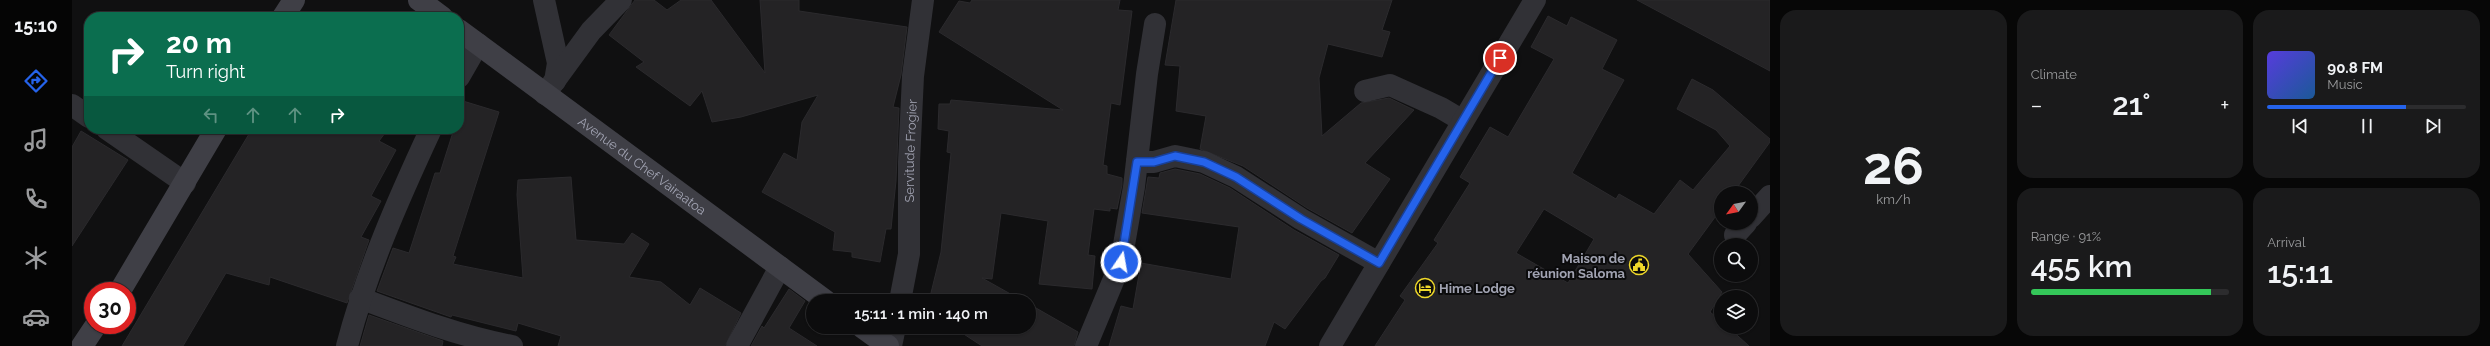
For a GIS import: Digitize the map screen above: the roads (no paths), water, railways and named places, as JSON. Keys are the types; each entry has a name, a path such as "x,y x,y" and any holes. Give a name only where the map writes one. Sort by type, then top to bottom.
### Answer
{"main road":[{"path":"286,12 294,0"},
{"path":"419,0 435,12"},
{"name":"Avenue du Chef Vairaatoa","path":"464,34 478,44 550,88 817,294"},
{"path":"125,282 213,134"},
{"path":"81,346 90,334"},
{"path":"872,334 888,346"}],"street":[{"path":"544,0 558,63 550,88"},
{"path":"550,88 591,31 621,0"},
{"name":"Servitude Frogier","path":"901,294 909,254 909,162 913,76 923,0"},
{"path":"1330,346 1535,0"},
{"path":"1086,346 1121,262 1137,162 1155,24"},
{"path":"464,68 478,44"},
{"path":"1365,91 1390,85 1441,108 1463,121"},
{"path":"72,105 84,113"},
{"path":"114,134 185,183"},
{"path":"347,346 360,298 395,205 429,134"},
{"path":"1137,162 1154,162 1175,156 1204,162 1236,177 1301,219 1379,263"},
{"path":"1758,209 1770,196"},
{"path":"736,346 780,267"},
{"path":"360,298 426,324 482,340 512,346"},
{"path":"891,346 894,334"},
{"path":"72,341 81,346"}],"place":[{"name":"Maison de réunion Saloma","path":"1639,265"},
{"name":"Hime Lodge","path":"1425,288"}]}
